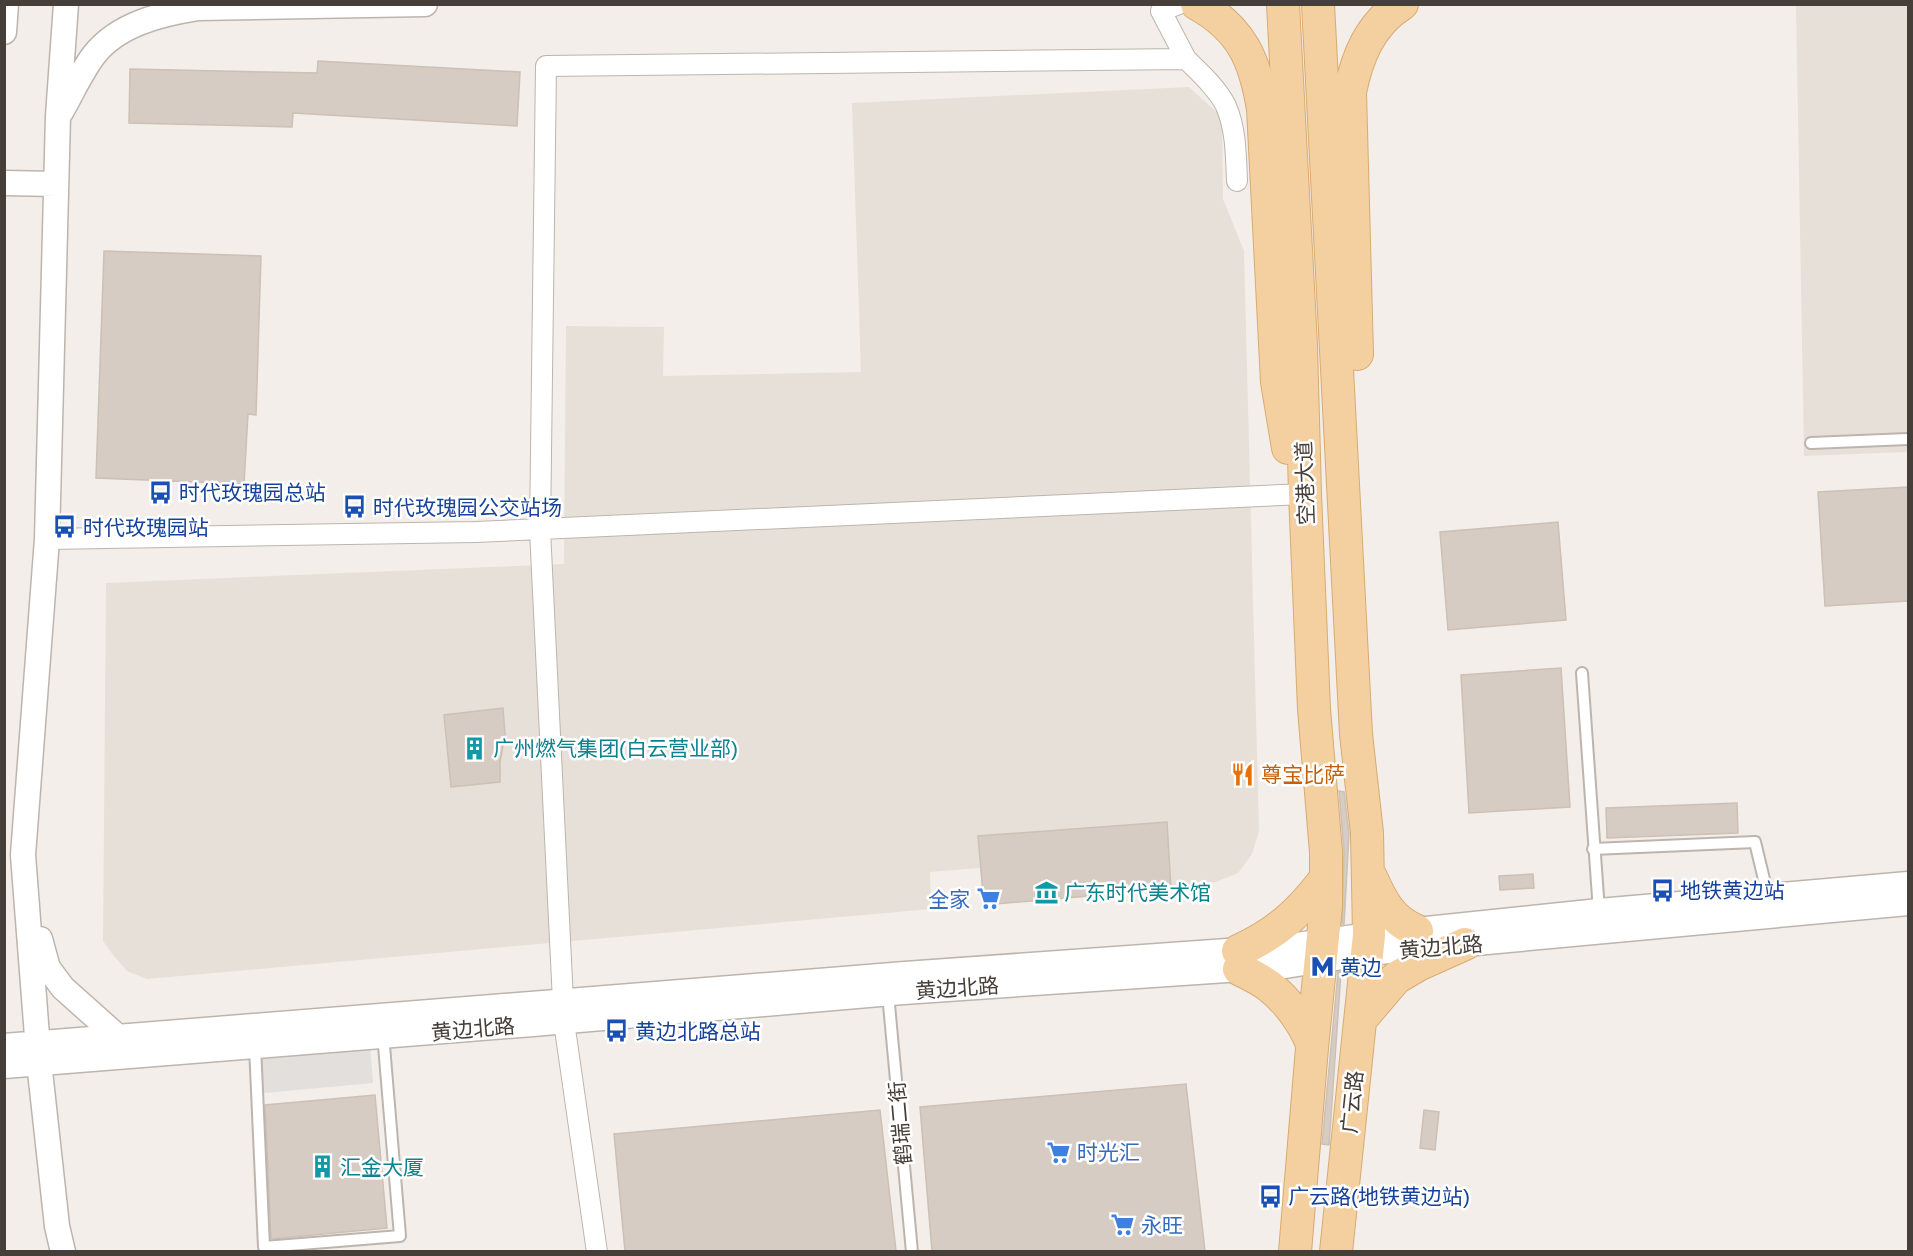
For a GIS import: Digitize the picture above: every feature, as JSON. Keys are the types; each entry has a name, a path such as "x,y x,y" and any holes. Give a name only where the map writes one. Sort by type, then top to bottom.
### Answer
{"main road":[{"path":"1197,4 1217,15 1239,38 1258,81 1263,108 1277,382 1287,443 1293,467 1305,494"},
{"name":"空港大道","path":"1283,4 1301,345 1305,494 1319,774 1326,852 1326,906 1322,951"},
{"name":"空港大道","path":"1318,4 1343,492 1360,777 1367,833 1368,944"},
{"path":"1343,492 1356,419 1358,375 1350,92 1354,68 1360,52 1374,30 1390,12 1401,4"},
{"path":"1319,774 1360,777"},
{"path":"1369,873 1390,913 1402,924 1417,931"},
{"path":"1312,1044 1286,1002 1239,960 1288,921 1326,878"},
{"name":"广云路","path":"1336,1251 1368,944"},
{"path":"1361,1020 1396,978 1418,965 1465,944"},
{"name":"广云路","path":"1294,1251 1322,951"},
{"path":"1307,1106 1351,1111"}],"street":[{"path":"4,32 6,4"},
{"path":"66,4 58,116 47,539 14,855 48,968 76,1002 118,1037"},
{"path":"58,116 95,55 116,35 166,13 191,6 425,4"},
{"path":"1179,4 1161,11 1186,59 1209,82 1226,106 1235,140 1237,181"},
{"path":"597,1251 563,1011 540,530 546,66 1186,59"},
{"path":"4,183 56,184"},
{"path":"47,539 540,530 1305,494"},
{"name":"黄边北路","path":"4,1046 38,1053 693,1001 888,994 1322,951 1368,944 1417,931 1599,911 1908,884"},
{"path":"26,893 38,1053 57,1226 63,1251"},
{"name":"黄边北路","path":"1368,944 1465,944 1908,903"},
{"name":"黄边北路","path":"693,1001 905,974 1239,960"},
{"name":"黄边北路","path":"4,1066 38,1053 118,1037 255,1036"}],"lane":[{"path":"1811,443 1908,439"},
{"path":"1582,673 1599,911"},
{"path":"1593,849 1755,843 1768,896"},
{"name":"鹤瑞二街","path":"888,994 912,1251"},
{"path":"255,1036 264,1247 400,1236 382,1026"}],"shaded area":[{"path":"1796,5 1908,5 1908,452 1804,456"},
{"path":"1189,87 1222,117 1223,199 1244,251 1259,831 1252,854 1238,873 1216,882 1171,889 984,905 980,868 930,872 931,909 147,979 127,971 113,955 103,941 106,583 564,564 566,326 664,327 663,376 861,372 852,103"},
{"path":"370,1047 373,1083 254,1094 251,1058"}],"building":[{"path":"318,61 520,72 517,126 293,113 292,127 129,123 130,69 317,73"},
{"path":"104,251 261,256 256,415 248,414 244,484 96,478"},
{"path":"1908,487 1908,601 1825,606 1818,492"},
{"path":"1558,522 1566,620 1448,630 1440,532"},
{"path":"1561,668 1570,807 1469,813 1461,675"},
{"name":"广州燃气集团(白云营业部)","path":"503,708 505,735 500,762 500,782 451,787 444,715"},
{"path":"1339,791 1344,792 1349,834 1344,924 1342,924 1344,852"},
{"path":"1737,803 1738,833 1607,838 1606,808"},
{"path":"1167,822 1171,889 984,905 978,836"},
{"path":"1533,874 1534,888 1500,890 1499,876"},
{"path":"1338,972 1341,972 1329,1145 1322,1144"},
{"name":"时光汇","path":"1186,1084 1205,1251 932,1251 920,1107"},
{"name":"汇金大厦","path":"375,1095 387,1228 271,1239 265,1105"},
{"path":"880,1110 896,1251 625,1251 614,1134"},
{"path":"1424,1110 1439,1112 1435,1150 1420,1148"}],"place":[{"name":"时代玫瑰园总站","path":"161,492"},
{"name":"时代玫瑰园公交站场","path":"355,507"},
{"name":"时代玫瑰园站","path":"65,527"},
{"name":"广州燃气集团(白云营业部)","path":"475,748"},
{"name":"尊宝比萨","path":"1243,774"},
{"name":"地铁黄边站","path":"1662,890"},
{"name":"广东时代美术馆","path":"1046,892"},
{"name":"全家","path":"988,899"},
{"name":"黄边","path":"1322,967"},
{"name":"黄边北路总站","path":"617,1031"},
{"name":"时光汇","path":"1059,1152"},
{"name":"汇金大厦","path":"322,1167"},
{"name":"广云路(地铁黄边站)","path":"1270,1196"},
{"name":"永旺","path":"1123,1225"}]}
